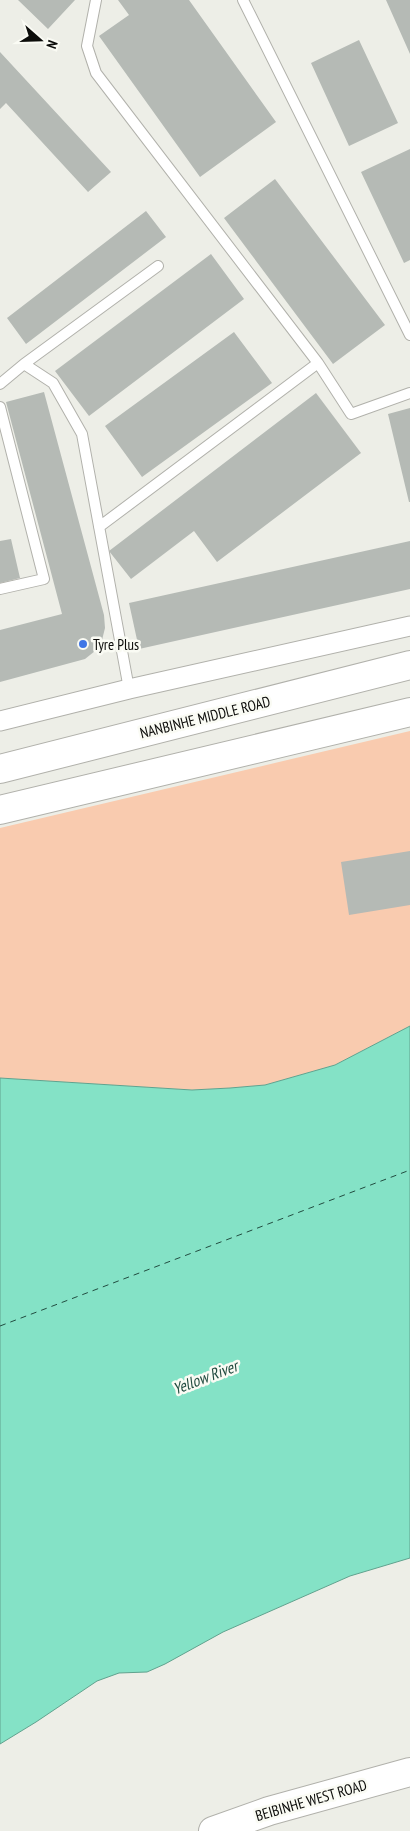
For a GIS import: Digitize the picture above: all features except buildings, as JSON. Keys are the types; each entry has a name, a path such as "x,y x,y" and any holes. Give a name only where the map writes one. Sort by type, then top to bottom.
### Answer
{"main road":[{"name":"NANBINHE MIDDLE ROAD","path":"0,769 410,665"},
{"path":"0,810 410,712"},
{"name":"BEIBINHE WEST ROAD","path":"213,1831 269,1811 410,1772"}],"street":[{"path":"0,721 129,689 410,626"}],"lane":[{"path":"96,0 87,46 96,73 318,364 351,414 410,393"},
{"path":"243,0 410,334"},
{"path":"0,384 24,364 158,266"},
{"path":"24,364 53,383 82,434 129,689"},
{"path":"99,527 318,364"},
{"path":"0,407 44,579 0,589"}],"shaded area":[{"path":"410,731 410,1026 335,1065 265,1085 192,1090 0,1078 0,828"}],"water":[{"name":"Yellow River","path":"410,1026 410,1558 350,1576 223,1632 147,1672 119,1673 97,1681 0,1744 0,1078 192,1090 265,1085 335,1065"}],"ferry route":[{"path":"0,1326 410,1170"}],"place":[{"name":"Tyre Plus","path":"83,644"}]}
